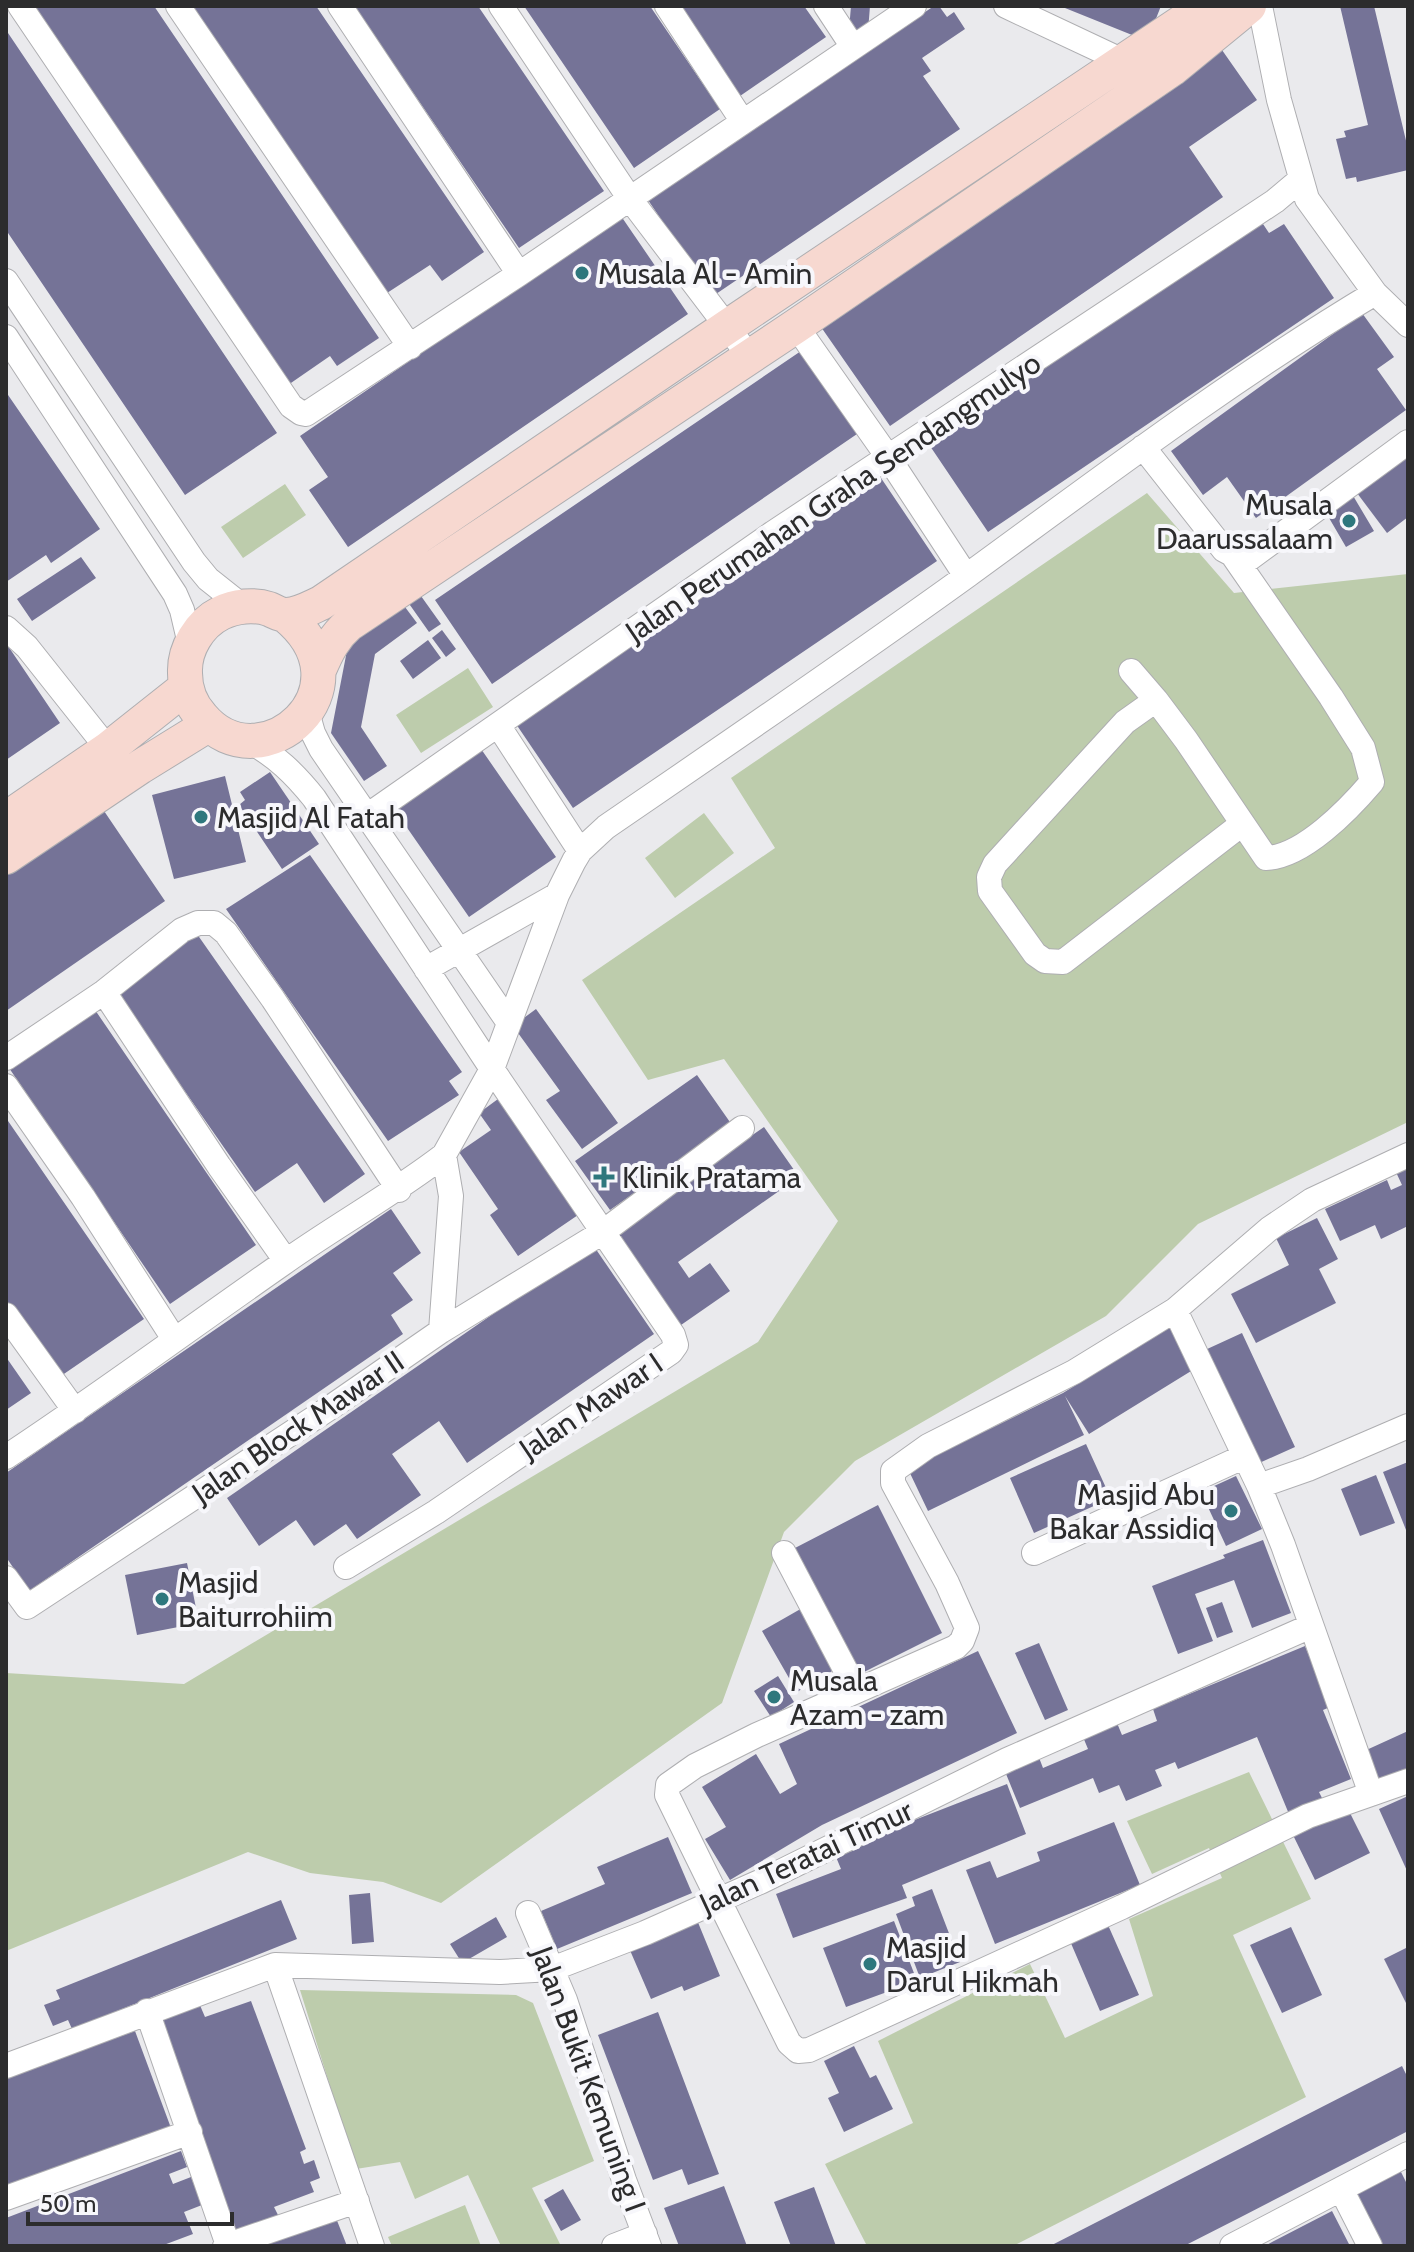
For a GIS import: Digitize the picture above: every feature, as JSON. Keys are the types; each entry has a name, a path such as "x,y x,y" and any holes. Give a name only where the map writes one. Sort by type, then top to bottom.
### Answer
{"main road":[{"path":"285,615 321,603 1206,6"},
{"path":"319,670 314,648 302,629 285,615 264,607 242,606 221,613 203,626 190,644 185,665 185,688 194,708 208,725 228,737 249,741 272,738 292,728 307,712 330,645 349,624 796,326 1172,69 1249,6"},
{"path":"1061,103 1081,130"},
{"path":"6,819 108,749 185,688"},
{"path":"6,857 208,725"}],"street":[{"path":"20,6 295,410 306,414 519,274 914,6"},
{"path":"178,6 410,347"},
{"path":"340,6 519,274"},
{"path":"501,6 630,199 750,357"},
{"path":"667,6 743,122"},
{"path":"826,6 853,47"},
{"path":"1006,6 1123,61"},
{"path":"1260,6 1279,100 1307,199 1375,293 1408,325"},
{"name":"Jalan Perumahan Graha Sendangmulyo","path":"367,816 773,533 1262,210 1300,180"},
{"path":"6,281 194,562 208,579 242,606"},
{"path":"6,1457 286,1261 399,1190 444,1155 492,1069 557,895 580,851 606,827 966,576 1247,374 1375,293"},
{"path":"796,326 888,457 966,576"},
{"path":"6,337 175,594 190,644"},
{"path":"1234,557 1250,558 1408,442"},
{"path":"1131,671 1186,740 1266,858 1281,857 1329,826 1372,782 1363,748 1331,697 1234,557 1213,537 1143,447"},
{"path":"6,628 27,647 108,749"},
{"path":"1156,700 1125,722 995,864 989,877 990,891 1035,954 1045,961 1063,962 1242,824"},
{"path":"307,712 321,749 509,1023"},
{"path":"498,725 580,851"},
{"path":"249,741 292,770 314,798 492,1069"},
{"path":"426,969 557,895"},
{"path":"6,1058 104,992 182,930 198,923 214,923 220,926 273,999 399,1190"},
{"path":"104,992 286,1261"},
{"name":"Jalan Mawar I","path":"346,1567 436,1512 671,1352 676,1345 673,1335 492,1069"},
{"path":"6,1086 83,1197 174,1339"},
{"name":"Jalan Block Mawar II","path":"6,1578 27,1607 441,1331 603,1232 742,1128"},
{"path":"441,1331 451,1196 444,1155"},
{"path":"1408,1155 1312,1200 1269,1229 1175,1310 1074,1372 928,1446 896,1467 893,1483 947,1583 967,1628 966,1634 956,1647 719,1753 668,1785 667,1795 789,2043 798,2051 803,2051 1122,1907 1308,1816 1408,1781"},
{"path":"1175,1310 1259,1486 1371,1794"},
{"path":"6,1315 75,1411"},
{"path":"1259,1486 1308,1469 1408,1426"},
{"path":"1034,1553 1243,1457"},
{"path":"784,1553 856,1690"},
{"name":"Jalan Teratai Timur","path":"275,1965 500,1972 552,1969 645,1933 762,1881 1007,1760 1311,1626"},
{"name":"Jalan Bukit Kemuning I","path":"528,1913 552,1969 647,2240"},
{"path":"6,2066 275,1965 372,2246"},
{"path":"147,2011 226,2246 357,2201"},
{"path":"6,2198 190,2132"},
{"path":"1232,2246 1408,2154"},
{"path":"1341,2189 1370,2246"},
{"path":"614,2246 647,2240"}],"green space":[{"path":"285,484 306,515 243,558 221,527"},
{"path":"1147,493 1234,593 1408,574 1408,1122 1198,1224 1106,1316 855,1461 784,1532 722,1703 441,1903 383,1882 310,1873 248,1852 6,1951 6,1673 184,1684 758,1342 838,1221 724,1059 648,1080 582,980 775,848 731,778"},
{"path":"468,668 493,707 421,753 396,715"},
{"path":"704,813 734,853 675,898 645,858"},
{"path":"1249,1772 1311,1899 1233,1935 1306,2097 1013,2246 867,2246 825,2164 913,2123 878,2041 1030,1964 1065,2038 1153,1996 1129,1919 1222,1878 1209,1848 1152,1874 1127,1821"},
{"path":"300,1990 516,1995 533,2003 594,2161 532,2188 561,2246 501,2246 468,2175 415,2199 400,2162 356,2169"},
{"path":"465,2205 481,2246 392,2246 388,2237"}],"building":[{"path":"30,6 154,6 379,338 337,366 330,356 288,385"},
{"path":"192,6 316,6 484,252 442,281 430,265 387,293"},
{"path":"354,6 478,6 604,191 519,248"},
{"path":"524,6 650,6 720,109 634,168"},
{"path":"678,6 804,6 826,37 740,96"},
{"path":"851,6 870,6 868,31 849,30"},
{"path":"934,6 939,6 947,17 954,12 965,29 922,58 931,71 923,76 960,129 713,296 648,200"},
{"path":"1060,6 1161,6 1147,41"},
{"path":"1340,6 1374,6 1408,149 1408,170 1357,182 1356,177 1346,179 1336,139 1346,137 1344,131 1368,125"},
{"path":"6,30 277,433 185,495 6,230"},
{"path":"1222,50 1257,100 1189,147 1223,197 890,426 821,327"},
{"path":"621,216 688,314 348,547 309,490 328,477 300,436"},
{"path":"1261,221 1269,233 1284,224 1334,298 988,532 930,446"},
{"path":"1362,313 1394,357 1377,369 1406,410 1256,518 1227,477 1203,495 1171,451"},
{"path":"801,351 857,434 492,684 435,600"},
{"path":"6,392 100,529 51,563 46,555 6,582"},
{"path":"1408,454 1408,517 1387,533 1357,493"},
{"path":"879,475 937,561 573,808 514,721"},
{"name":"Musala Daarussalaam","path":"1352,494 1374,531 1346,547 1325,511"},
{"path":"81,557 96,578 32,621 17,599"},
{"path":"416,589 441,624 429,632 405,598"},
{"path":"399,599 417,623 375,654 361,727 387,766 364,781 331,733 350,635"},
{"path":"442,630 456,649 446,657 432,638"},
{"path":"428,640 441,658 413,679 400,661"},
{"path":"6,643 60,723 6,760"},
{"path":"479,746 556,857 469,917 392,806"},
{"path":"270,772 319,844 282,869 239,805 245,800 240,792"},
{"path":"225,776 246,862 174,879 152,795"},
{"path":"102,808 165,901 6,1011 6,874"},
{"path":"310,855 462,1072 449,1081 459,1095 388,1141 226,909"},
{"path":"197,934 365,1174 324,1203 297,1163 255,1192 115,991"},
{"path":"93,1007 256,1245 170,1304 7,1065"},
{"path":"536,1009 618,1123 582,1149 546,1100 560,1091 513,1026"},
{"path":"697,1075 732,1125 610,1210 575,1161"},
{"path":"498,1099 578,1215 518,1256 490,1215 498,1209 459,1152 491,1130 479,1113"},
{"path":"6,1118 144,1319 58,1378 6,1302"},
{"path":"764,1127 799,1177 678,1262 689,1278 710,1263 730,1291 681,1325 615,1231"},
{"path":"1408,1164 1408,1226 1381,1239 1375,1225 1340,1241 1325,1209 1387,1180 1391,1190 1402,1185 1395,1170"},
{"path":"391,1209 421,1253 393,1273 413,1300 391,1315 403,1334 29,1591 6,1557 6,1473"},
{"path":"1317,1218 1338,1259 1319,1269 1336,1303 1256,1343 1231,1294 1289,1265 1276,1238"},
{"path":"593,1245 654,1334 467,1463 439,1421 392,1454 421,1495 357,1539 346,1524 314,1546 296,1520 259,1546 227,1498"},
{"path":"1170,1327 1196,1368 1089,1434 1065,1396 1084,1435 928,1511 908,1469 1063,1393"},
{"path":"1242,1333 1295,1447 1257,1464 1205,1350"},
{"path":"6,1357 31,1393 6,1410"},
{"path":"1086,1444 1107,1490 1093,1497 1096,1505 1034,1533 1010,1478"},
{"path":"1408,1462 1408,1535 1383,1472"},
{"path":"1376,1475 1395,1523 1360,1536 1341,1489"},
{"name":"Masjid Abu Bakar Assidiq","path":"1236,1476 1262,1529 1226,1546 1201,1492"},
{"path":"878,1505 942,1633 860,1674 795,1548"},
{"path":"1263,1540 1291,1613 1252,1628 1234,1580 1195,1594 1213,1641 1178,1654 1152,1586"},
{"name":"Masjid Baiturrohiim","path":"187,1563 199,1623 137,1635 125,1575"},
{"path":"1222,1602 1233,1632 1217,1638 1206,1608"},
{"path":"804,1607 839,1667 797,1692 762,1631"},
{"path":"1039,1643 1068,1710 1045,1720 1015,1653"},
{"path":"1305,1646 1330,1707 1323,1710 1351,1779 1319,1792 1323,1800 1289,1814 1257,1737 1178,1769 1175,1762 1155,1770 1162,1786 1126,1801 1119,1785 1099,1793 1093,1778 1020,1808 1004,1769 1038,1755 1043,1768 1088,1749 1083,1737 1117,1723 1122,1735 1157,1721 1153,1709"},
{"path":"978,1651 1017,1733 822,1825 730,1880 705,1839 726,1827 702,1787 756,1754 780,1794 797,1784 779,1744"},
{"name":"Musala Azam - zam","path":"778,1676 794,1702 771,1717 754,1691"},
{"path":"1408,1731 1408,1773 1378,1787 1362,1752"},
{"path":"1007,1784 1026,1834 902,1885 907,1898 793,1938 776,1894 841,1869 836,1857 860,1848 858,1842"},
{"path":"1408,1796 1408,1873 1379,1809"},
{"path":"1346,1805 1370,1853 1315,1880 1292,1833"},
{"path":"1114,1822 1140,1885 995,1944 966,1870 990,1861 997,1878 1040,1861 1037,1852"},
{"path":"668,1837 692,1893 557,1949 541,1911 605,1884 597,1867"},
{"path":"932,1889 960,1962 920,1978 896,1914 915,1906 912,1897"},
{"path":"370,1893 374,1942 352,1944 349,1895"},
{"path":"281,1900 297,1939 72,2029 68,2020 53,2026 44,2005 60,1999 56,1990"},
{"path":"496,1917 507,1937 462,1963 450,1944"},
{"path":"697,1920 720,1976 684,1991 682,1986 651,1999 629,1948"},
{"name":"Masjid Darul Hikmah","path":"894,1921 917,1981 846,2007 823,1948"},
{"path":"1108,1925 1139,1995 1100,2011 1070,1941"},
{"path":"1291,1927 1322,1995 1282,2013 1250,1945"},
{"path":"1408,1947 1408,2007 1384,1959"},
{"path":"251,2001 306,2149 300,2152 304,2164 314,2160 320,2178 310,2182 314,2192 274,2207 278,2215 235,2231 157,2018 199,2003 205,2017"},
{"path":"658,2012 719,2174 688,2185 682,2169 653,2180 598,2035"},
{"path":"135,2031 171,2128 6,2188 6,2078"},
{"path":"854,2046 870,2078 876,2075 893,2109 844,2132 828,2098 839,2093 824,2061"},
{"path":"1402,2066 1408,2078 1408,2131 1241,2217 1184,2246 1050,2246"},
{"path":"181,2151 187,2167 169,2174 173,2184 191,2177 202,2205 184,2212 193,2234 161,2246 6,2246 6,2218"},
{"path":"1399,2168 1408,2186 1408,2246 1381,2246 1353,2191"},
{"path":"724,2186 747,2246 679,2246 664,2208"},
{"path":"814,2187 836,2246 791,2246 774,2202"},
{"path":"563,2189 581,2220 561,2231 544,2200"},
{"path":"1332,2211 1350,2246 1265,2246 1272,2242"},
{"path":"336,2218 347,2246 260,2246"}],"place":[{"name":"Musala Al - Amin","path":"582,273"},
{"name":"Musala Daarussalaam","path":"1349,521"},
{"name":"Masjid Al Fatah","path":"201,817"},
{"name":"Klinik Pratama","path":"604,1177"},
{"name":"Masjid Abu Bakar Assidiq","path":"1231,1511"},
{"name":"Masjid Baiturrohiim","path":"162,1599"},
{"name":"Musala Azam - zam","path":"774,1697"},
{"name":"Masjid Darul Hikmah","path":"870,1964"}]}
